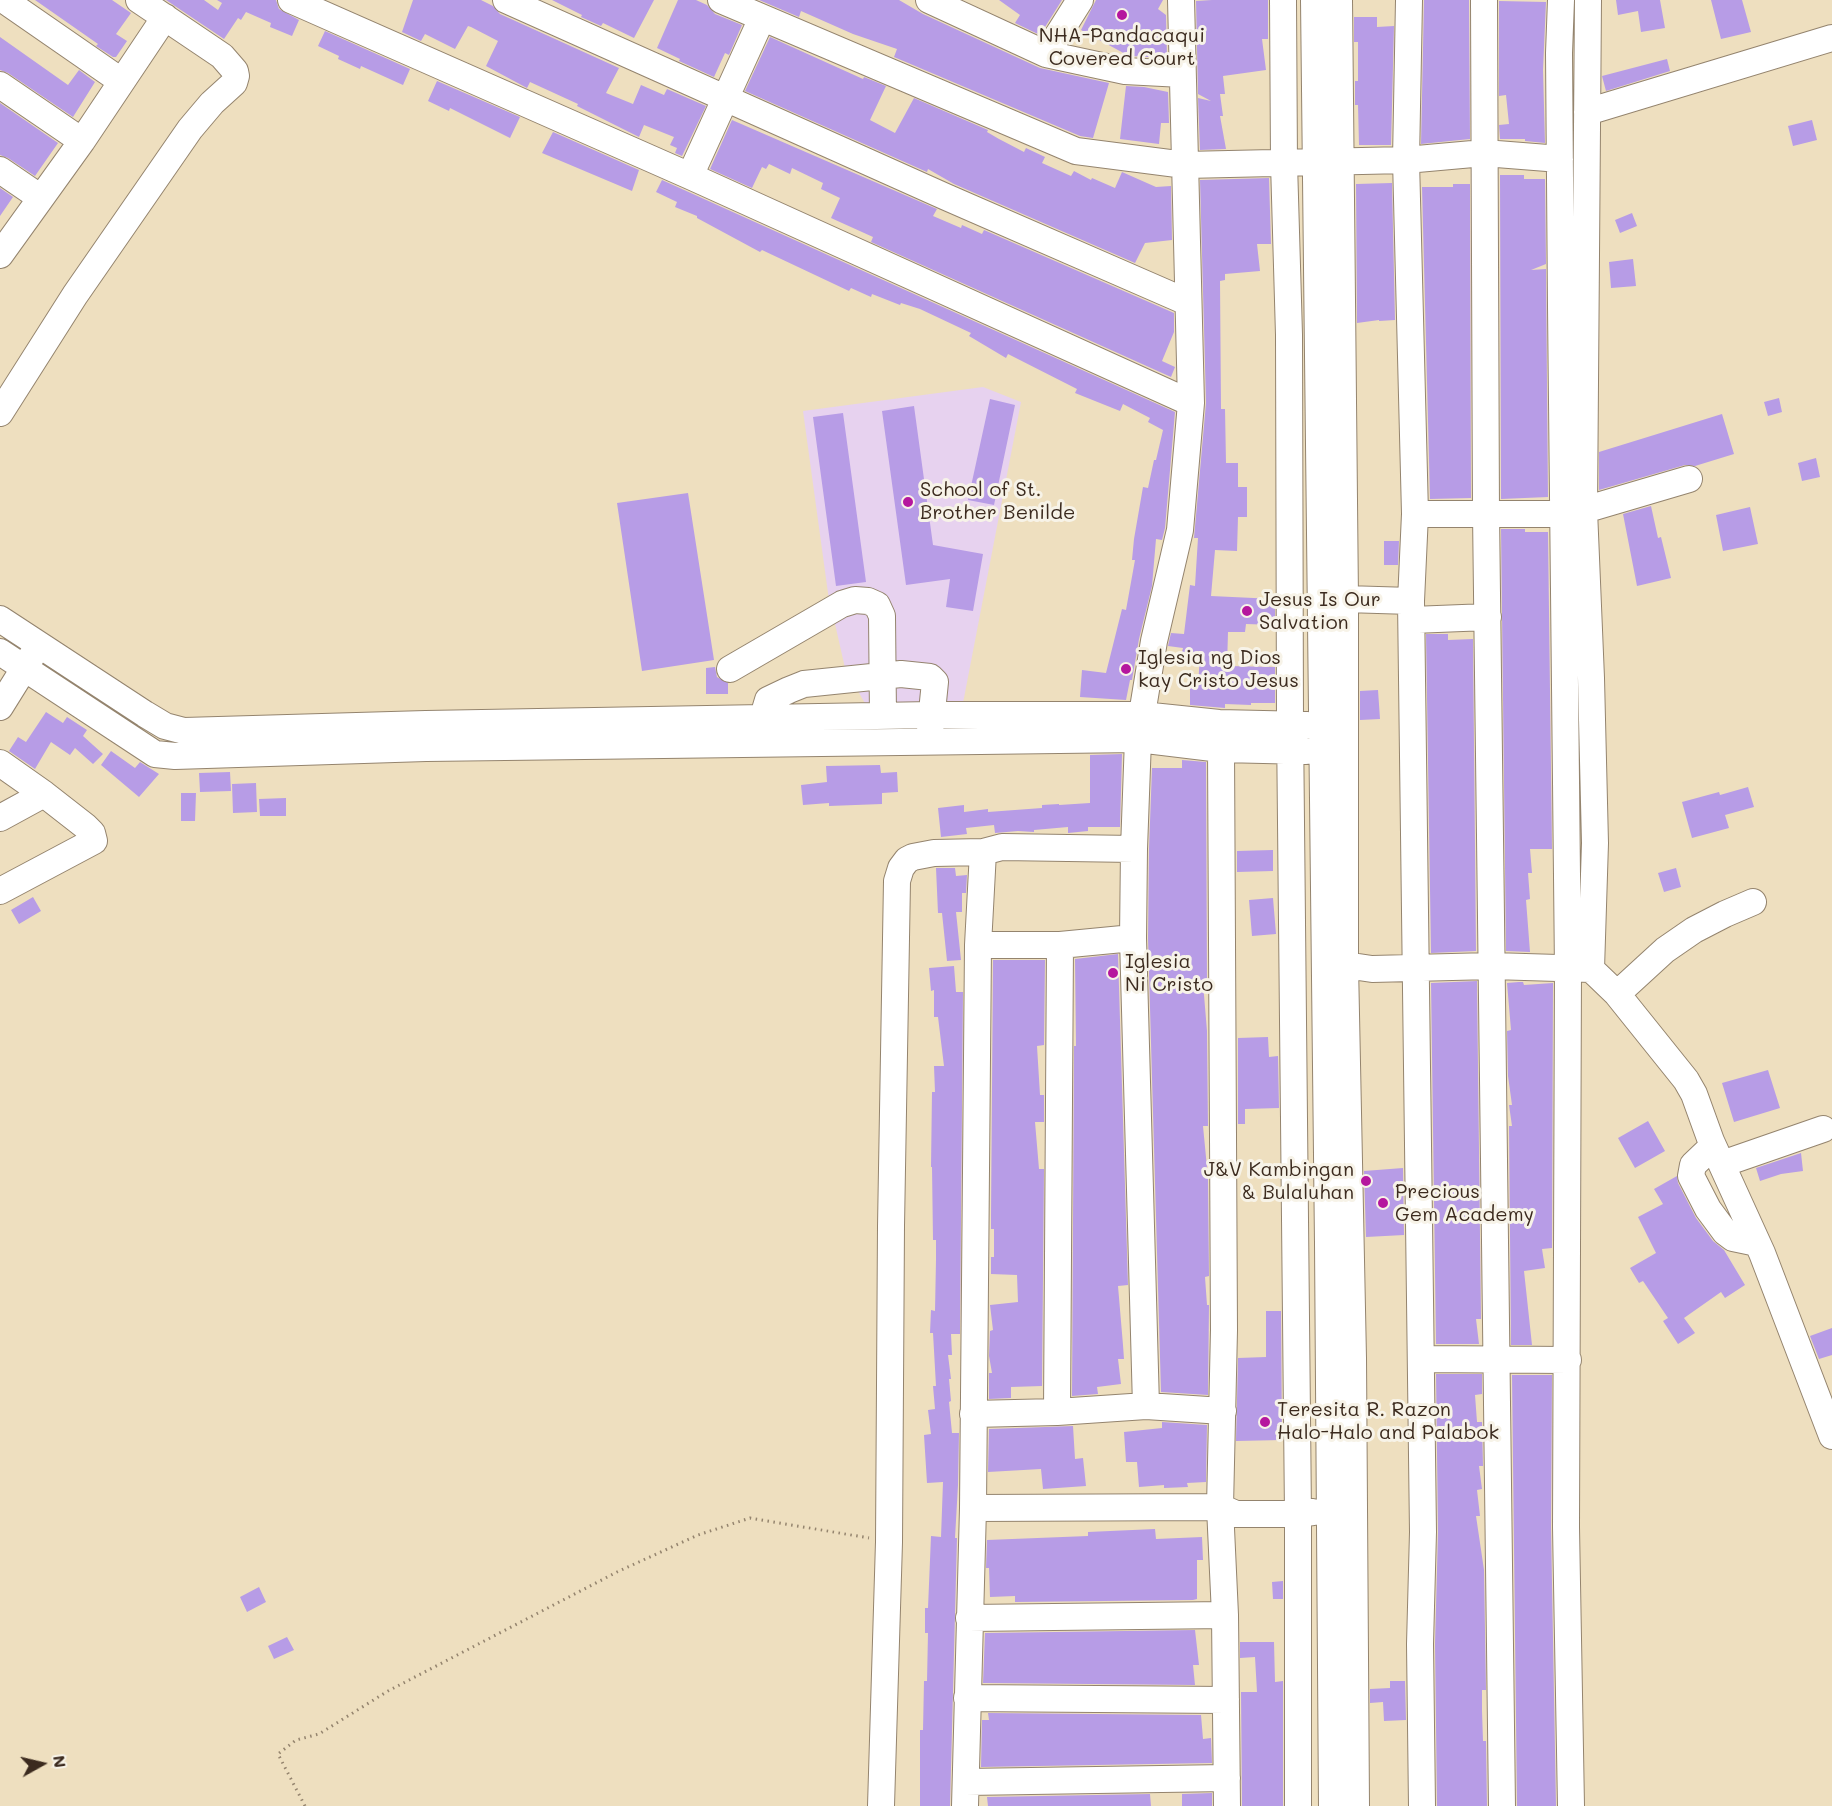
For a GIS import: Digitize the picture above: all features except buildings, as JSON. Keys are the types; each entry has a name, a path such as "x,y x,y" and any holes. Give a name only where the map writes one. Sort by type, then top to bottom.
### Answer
{"street":[{"path":"4,0 121,81"},
{"path":"0,412 75,295 190,129 234,83 235,71 222,56 139,0"},
{"path":"291,0 690,176 1191,403"},
{"path":"506,0 1187,302"},
{"path":"721,0 1076,151 1185,165 1406,160 1484,153 1560,159"},
{"path":"929,0 973,9 1046,54 1125,71 1182,74"},
{"path":"1046,54 1080,0"},
{"path":"1146,1406 1133,938 1134,849 1140,727 1154,641 1180,530 1191,403 1181,0"},
{"path":"1283,0 1284,163 1289,335 1298,1806"},
{"path":"1314,0 1332,1806"},
{"path":"1340,0 1345,599 1345,965 1353,1358 1356,1806"},
{"path":"1409,0 1406,160 1415,514 1412,610 1423,1532 1420,1644 1422,1806"},
{"path":"1484,0 1486,513 1502,1806"},
{"path":"1561,0 1562,429 1574,512"},
{"path":"1570,1806 1566,1527 1568,1360 1579,970 1574,512 1587,112 1588,0"},
{"path":"0,255 82,141 165,17"},
{"path":"690,176 762,18"},
{"path":"1587,112 1832,38"},
{"path":"0,85 82,141"},
{"path":"0,170 41,198"},
{"path":"1415,514 1574,512 1689,479"},
{"path":"1345,599 1412,610 1488,617"},
{"path":"730,669 842,604 855,600 868,601 877,605 882,616 883,716"},
{"path":"0,619 145,714 165,726 184,730 759,745 928,742 1219,723 1322,725"},
{"path":"0,707 38,645"},
{"path":"0,652 155,754 175,756 426,736 883,716 932,716 1140,727 1221,749 1322,752"},
{"path":"759,745 762,720 768,700 804,684 901,674 930,677 935,682 928,742"},
{"path":"1219,723 1224,1307 1220,1507 1225,1615 1227,1806"},
{"path":"0,763 85,826 92,833 94,841 0,891"},
{"path":"0,818 44,794"},
{"path":"881,1806 889,1542 897,881 901,868 907,860 934,853 983,852 1002,846 1134,849"},
{"path":"983,852 978,945 973,1508 966,1794 1227,1778"},
{"path":"1617,994 1665,950 1694,930 1753,902"},
{"path":"978,945 1060,945 1133,938"},
{"path":"1057,1412 1060,945"},
{"path":"1345,965 1372,969 1492,966 1579,970 1617,994 1686,1080 1694,1094 1718,1155"},
{"path":"1823,1129 1718,1155 1693,1165 1691,1176 1708,1209 1725,1232 1733,1238 1757,1243 1832,1436"},
{"path":"1421,1359 1568,1360"},
{"path":"973,1414 1057,1412 1146,1406 1223,1412"},
{"path":"973,1508 1220,1507 1236,1514 1298,1514 1328,1509"},
{"path":"969,1618 1225,1615"},
{"path":"967,1698 1226,1700"}],"path":[{"path":"305,1806 278,1754 296,1740 319,1734 388,1691 617,1572 698,1535 750,1518 889,1542"}],"shaded area":[{"name":"School of St. Brother Benilde","path":"983,387 1021,402 963,703 867,707 845,668 828,593 803,411"}],"place":[{"name":"NHA-Pandacaqui Covered Court","path":"1122,15"},
{"name":"School of St. Brother Benilde","path":"908,502"},
{"name":"Jesus Is Our Salvation","path":"1247,611"},
{"name":"Iglesia ng Dios kay Cristo Jesus","path":"1126,669"},
{"name":"Iglesia Ni Cristo","path":"1113,973"},
{"name":"J&V Kambingan & Bulaluhan","path":"1366,1181"},
{"name":"Precious Gem Academy","path":"1383,1203"},
{"name":"Teresita R. Razon Halo-Halo and Palabok","path":"1265,1422"}]}
